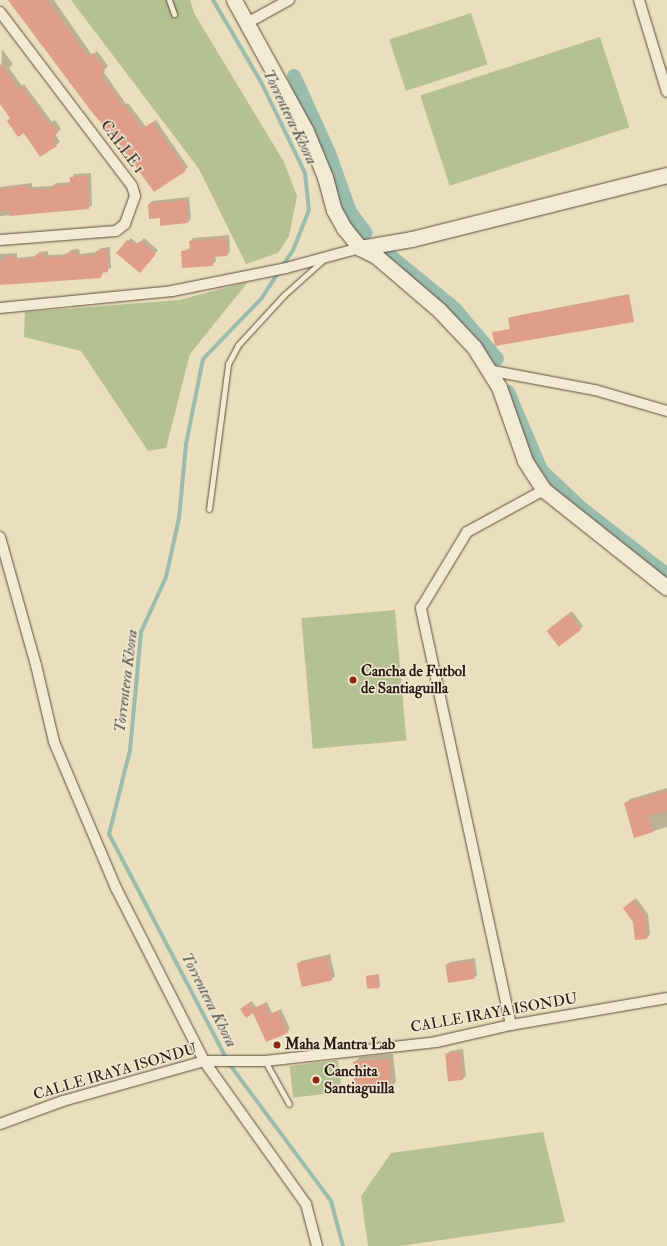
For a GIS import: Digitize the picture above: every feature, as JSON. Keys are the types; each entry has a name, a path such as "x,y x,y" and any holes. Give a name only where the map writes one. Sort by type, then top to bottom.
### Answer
{"street":[{"path":"234,0 306,131 326,176 334,210 344,228 360,248 376,256 440,310 459,329 488,370 506,405 525,461 544,490 667,588"},
{"path":"247,23 289,0"},
{"path":"639,0 667,92"},
{"name":"CALLE 1","path":"0,12 132,186 135,196 125,224 116,231 0,240"},
{"path":"0,308 172,291 263,273 286,268 329,255 412,239 667,175"},
{"path":"488,370 595,390 667,411"},
{"path":"511,1025 421,608 467,532 544,490"},
{"path":"0,537 36,665 54,742 116,888 204,1061 306,1204 317,1246"},
{"name":"CALLE IRAYA ISONDU","path":"0,1124 63,1101 204,1061 265,1061 436,1042 511,1025 667,998"}],"lane":[{"path":"169,0 174,14"},
{"path":"208,509 228,364 238,345 284,294 329,255"},
{"path":"265,1061 289,1104"}],"green space":[{"path":"71,0 190,0 194,13 284,162 297,196 289,236 278,253 246,264 199,169"},
{"path":"471,13 488,64 406,91 389,40"},
{"path":"600,37 629,127 450,186 420,95"},
{"path":"248,282 190,354 166,448 148,451 81,351 24,337 25,312 179,300"},
{"name":"Cancha de Futbol de Santiaguilla","path":"395,610 406,741 313,749 301,618"},
{"name":"Canchita Santiaguilla","path":"338,1060 342,1092 293,1098 289,1066"},
{"path":"543,1132 565,1222 400,1246 368,1246 361,1196 391,1153"}],"building":[{"path":"8,0 47,0 88,57 93,53 105,71 100,74 123,106 124,105 142,129 152,122 186,171 154,192 110,131 109,132 91,111"},
{"path":"0,64 18,88 21,86 49,125 51,123 58,133 52,137 57,146 40,157 24,133 18,137 7,121 10,118 0,104"},
{"path":"88,176 89,209 9,216 9,210 0,211 0,189 29,186 29,190 52,189 52,186 70,185 70,177"},
{"path":"186,200 188,223 160,226 160,218 149,219 148,204"},
{"path":"226,238 227,256 212,257 213,266 182,268 181,251 190,250 189,241"},
{"path":"127,240 135,246 140,241 156,254 140,273 116,253"},
{"path":"107,250 108,272 101,273 101,278 0,285 0,261 4,261 4,257 14,256 14,260 35,259 35,255 45,254 45,258 66,256 66,253 76,252 77,257 97,255 96,251"},
{"path":"628,295 634,322 495,346 492,332 510,329 508,318"},
{"path":"569,614 581,630 559,647 547,631"},
{"path":"667,791 667,811 648,816 653,832 634,838 624,803"},
{"path":"633,900 645,917 647,939 635,940 633,922 623,908"},
{"path":"327,957 332,980 302,987 297,963"},
{"path":"472,961 475,979 448,983 445,965"},
{"path":"378,975 379,988 367,989 366,976"},
{"path":"249,1003 253,1009 264,1004 269,1015 278,1011 288,1033 266,1042 253,1013 246,1018 240,1009"},
{"path":"460,1052 463,1080 448,1081 445,1054"},
{"path":"389,1059 391,1088 355,1090 353,1062"}],"waterway":[{"name":"Torrentera Khora","path":"213,0 261,82 305,173 309,210 293,250 261,299 203,359 186,444 179,518 166,577 141,632 130,750 109,834 230,1065 331,1201 343,1246"},
{"path":"294,76 329,153 350,212 366,233"},
{"path":"383,250 455,309 497,359"},
{"path":"508,392 541,470 581,508 667,575"}],"place":[{"name":"Cancha de Futbol de Santiaguilla","path":"353,680"},
{"name":"Maha Mantra Lab","path":"277,1045"},
{"name":"Canchita Santiaguilla","path":"316,1080"}]}
